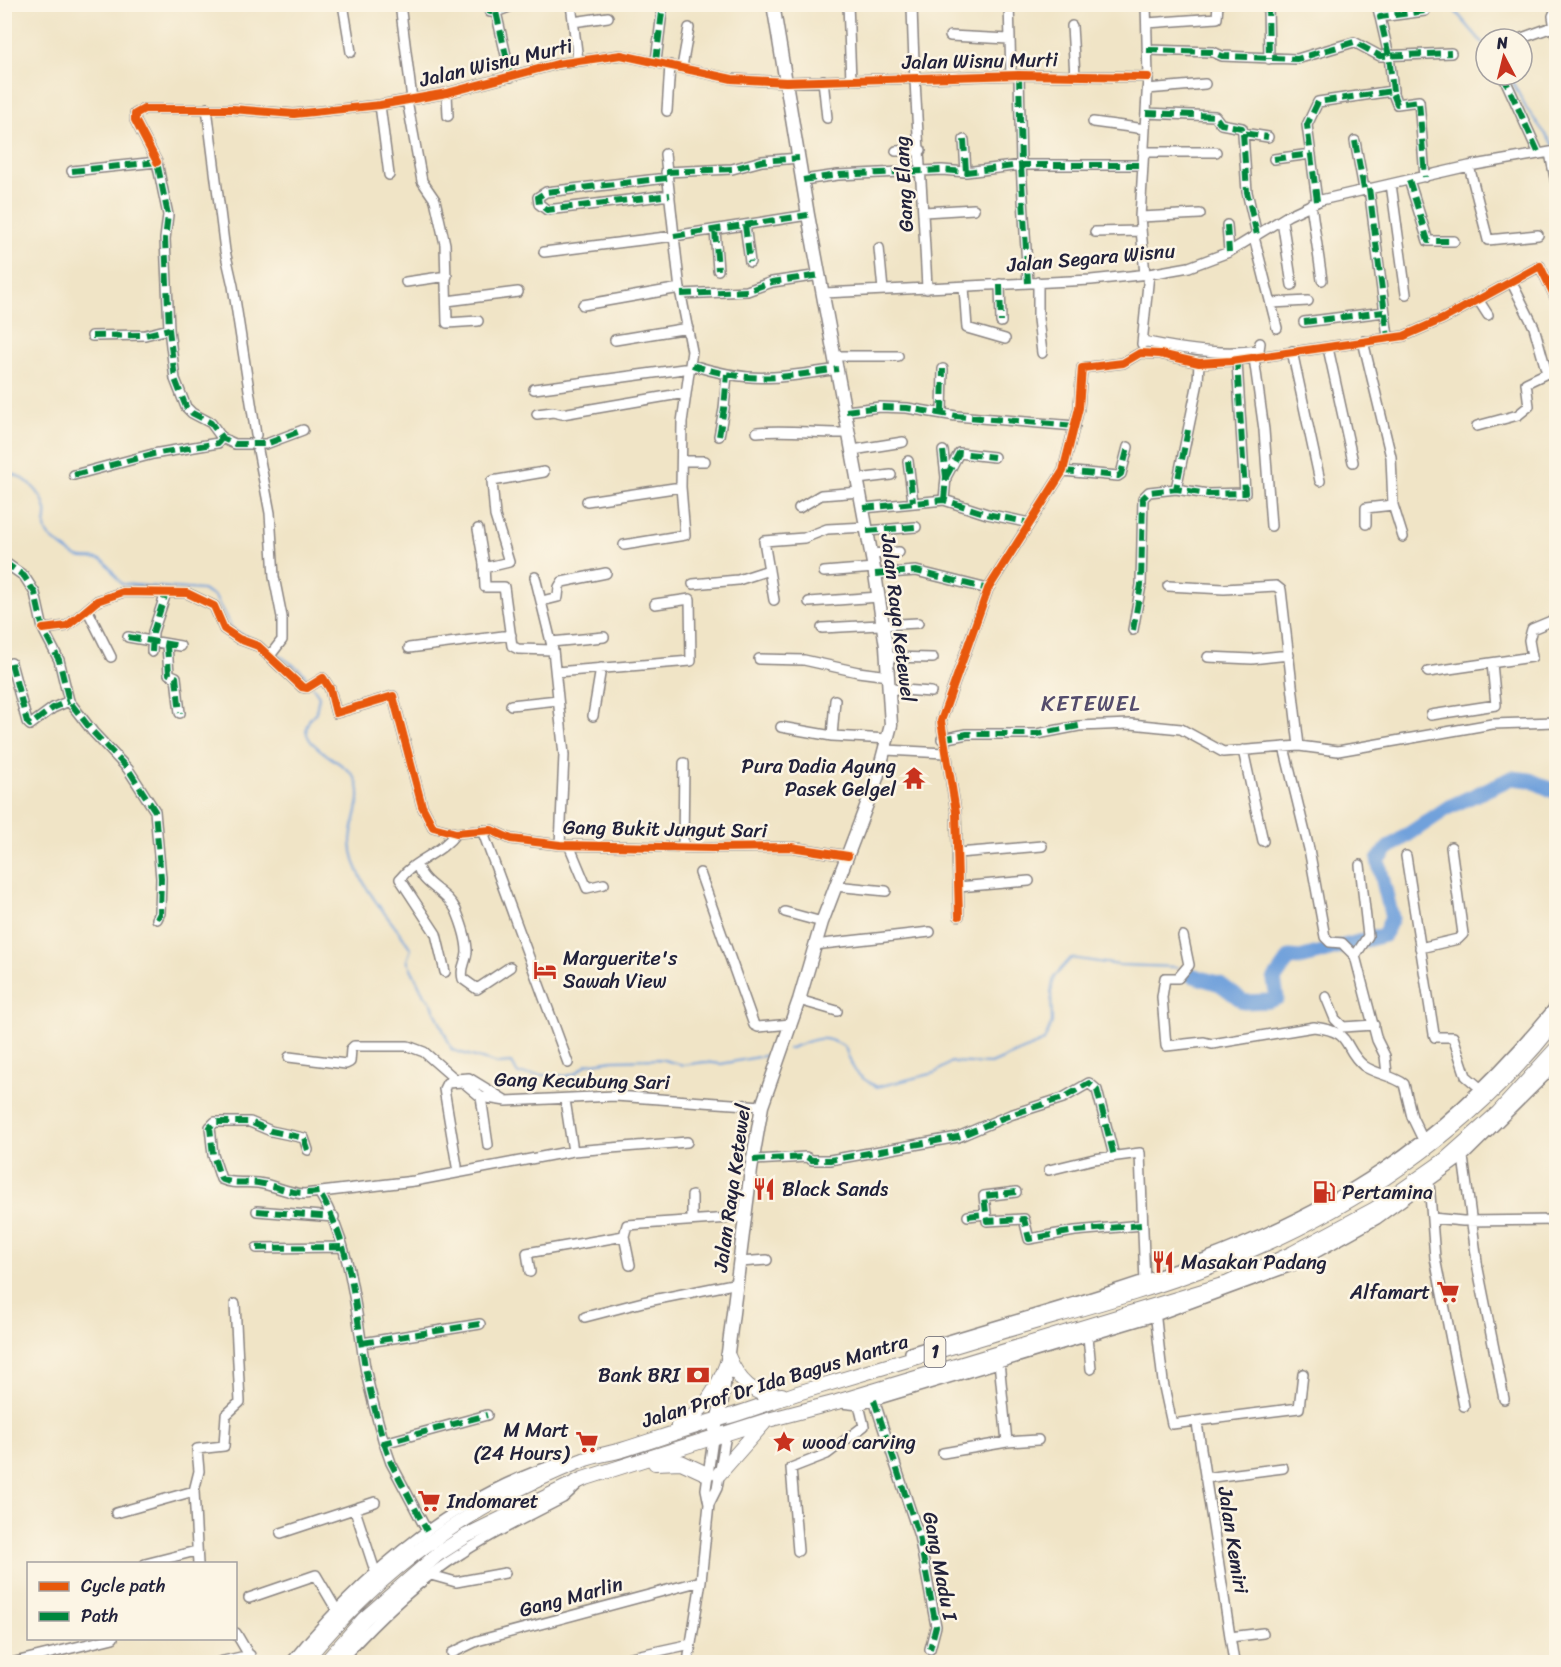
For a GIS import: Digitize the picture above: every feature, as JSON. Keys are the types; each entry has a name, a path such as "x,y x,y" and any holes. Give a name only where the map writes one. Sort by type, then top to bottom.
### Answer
{"highway":[{"name":"Jalan Prof Dr Ida Bagus Mantra","path":"304,1662 344,1617 441,1532 482,1508 583,1460 618,1451 922,1352 1216,1265 1277,1238 1358,1196 1487,1096 1533,1050 1557,1021"},
{"name":"Jalan Prof Dr Ida Bagus Mantra","path":"326,1662 364,1619 389,1603 438,1554 466,1536 583,1479 768,1420 1155,1311 1226,1284 1293,1253 1375,1209 1445,1160 1498,1113 1557,1049"},
{"path":"727,1360 736,1376 751,1389 770,1395 800,1393"},
{"path":"618,1451 674,1429 693,1417 711,1397 727,1360"},
{"path":"619,1468 675,1461 713,1474 768,1420"}],"main road":[{"name":"Jalan Raya Ketewel","path":"719,1437 745,1217 762,1106 799,1000 814,945 887,745 890,689 884,627 864,507 803,180 794,158 786,82 773,4"}],"street":[{"path":"344,4 351,52"},
{"path":"400,4 410,100 422,182 435,200 445,244 447,323 478,321"},
{"path":"486,4 490,12 516,4"},
{"path":"571,4 578,60"},
{"path":"656,61 663,4"},
{"path":"848,4 851,80"},
{"name":"Gang Elang","path":"912,4 914,78 921,150 927,289"},
{"path":"1009,4 1009,39 1015,75 1021,165 1042,353"},
{"path":"1140,352 1143,341 1147,275 1140,217 1148,77 1146,4"},
{"path":"1147,22 1217,18 1218,4"},
{"path":"1268,4 1269,60"},
{"path":"1377,4 1389,56 1396,104 1419,102 1425,177"},
{"path":"1534,36 1556,31 1553,16 1557,9"},
{"path":"1380,17 1425,11"},
{"path":"496,12 510,77"},
{"path":"573,22 608,17"},
{"path":"1072,26 1074,76"},
{"path":"682,67 689,28"},
{"path":"950,36 1009,39"},
{"path":"1147,50 1214,52 1222,56 1269,60 1305,58 1354,42 1362,44 1377,55 1451,53"},
{"name":"Jalan Wisnu Murti","path":"157,162 151,146 138,128 135,117 138,112 147,108 207,108 294,114 380,105 447,93 578,60 621,55 732,79 786,82 1015,75 1148,77"},
{"path":"667,111 670,64"},
{"path":"822,80 827,118"},
{"path":"1147,88 1205,84"},
{"path":"1508,87 1539,154"},
{"path":"1322,280 1307,125 1316,104 1393,92"},
{"path":"447,93 448,116"},
{"path":"380,105 389,175"},
{"path":"207,108 225,251 233,286 256,435"},
{"path":"1146,113 1215,116 1221,124 1242,128 1247,192 1264,285 1272,303 1277,328"},
{"path":"1093,123 1145,129"},
{"path":"1243,133 1268,136"},
{"path":"964,140 966,172"},
{"path":"1355,141 1367,189 1388,337"},
{"path":"896,151 921,150"},
{"path":"1143,152 1216,152"},
{"path":"1553,152 1557,183"},
{"name":"Jalan Segara Wisnu","path":"824,293 1147,275 1199,264 1229,252 1314,203 1469,166 1553,152"},
{"path":"624,545 685,535 681,487 685,393 691,366 665,154"},
{"path":"1274,159 1311,154"},
{"path":"670,195 547,210 539,204 538,197 546,192 667,175 732,169 762,161 794,158"},
{"path":"72,171 157,162 168,215 165,239 170,329 176,379 186,407 210,423 222,438 235,444 257,445 303,430"},
{"path":"803,180 838,175 922,171 966,172 1021,165 1142,165"},
{"path":"1469,166 1488,240 1538,235"},
{"path":"1409,180 1428,241 1454,241"},
{"path":"1391,184 1406,294"},
{"path":"924,212 974,209"},
{"path":"1140,217 1200,214"},
{"path":"544,252 674,236 808,215"},
{"path":"1282,220 1292,285"},
{"path":"745,225 750,262"},
{"path":"1227,225 1229,252"},
{"path":"715,230 718,270"},
{"path":"1095,232 1141,231"},
{"path":"879,248 883,290"},
{"path":"958,916 956,812 942,739 941,721 944,707 988,589 1063,471 1079,408 1082,368 1123,363 1140,352 1199,363 1237,361 1404,336 1479,301 1541,267 1557,298"},
{"path":"406,282 447,276"},
{"path":"583,305 681,291 747,291 772,282 820,276"},
{"path":"1476,426 1518,415 1529,406 1526,383 1547,373 1534,327 1512,283"},
{"path":"1000,284 1001,322"},
{"path":"964,286 967,328 1005,339"},
{"path":"447,301 518,292"},
{"path":"1479,301 1488,315"},
{"path":"1272,303 1308,302"},
{"path":"1304,322 1384,312"},
{"path":"615,340 688,328"},
{"path":"92,336 145,335 170,329"},
{"path":"1143,341 1176,349 1241,352 1259,350 1260,343"},
{"path":"1363,341 1391,457 1393,505 1403,537"},
{"path":"1328,348 1353,462"},
{"path":"1292,351 1320,481"},
{"path":"836,356 898,356"},
{"path":"1254,358 1264,430 1271,526"},
{"path":"1133,630 1141,585 1143,498 1149,492 1176,489 1208,494 1246,492 1237,361"},
{"path":"1176,489 1198,382 1199,363"},
{"path":"534,389 691,366 762,380 838,369"},
{"path":"942,414 943,369"},
{"path":"719,436 724,409 726,374"},
{"path":"537,414 553,412 562,414 685,393"},
{"path":"846,411 889,407 1075,426"},
{"path":"758,432 781,430 814,434 849,433"},
{"path":"74,475 153,454 218,443 222,438"},
{"path":"853,450 903,442"},
{"path":"257,445 270,513 274,578 282,617 282,639 272,654"},
{"path":"1063,471 1118,476 1121,474 1128,447"},
{"path":"943,451 946,477 944,500"},
{"path":"946,477 959,453 994,457"},
{"path":"682,461 705,461"},
{"path":"908,461 913,502"},
{"path":"484,568 509,562 495,516 492,481 544,472"},
{"path":"858,479 891,475"},
{"path":"587,501 681,487"},
{"path":"800,508 821,495 860,492"},
{"path":"864,507 944,500 987,514 1030,523"},
{"path":"1366,524 1366,508 1393,505"},
{"path":"774,600 763,546 766,541 804,538 827,529 916,527"},
{"path":"478,529 485,588 504,587 515,648 552,646 604,637"},
{"path":"871,554 899,552"},
{"path":"4,562 24,576 38,598 43,629 59,660 69,701 93,732 128,769 155,811 162,878 160,914 157,919"},
{"path":"693,584 738,580 769,570"},
{"path":"824,572 916,571 988,589"},
{"path":"542,601 558,597 562,582 606,573"},
{"path":"535,577 556,672 565,763 565,845 587,888 604,884"},
{"path":"1168,586 1224,589 1279,587 1299,746"},
{"path":"43,629 67,626 88,611 97,601 123,592 187,593 213,606 224,629 238,639 252,642 272,654 302,687 310,686 323,678 327,681 334,710 338,713 388,696 394,698 428,821 436,829 456,833 482,830 568,1063"},
{"path":"152,647 166,593"},
{"path":"809,602 879,597"},
{"path":"556,672 687,662 692,659 690,599 655,604"},
{"path":"88,611 111,657"},
{"path":"1428,672 1532,657 1529,640 1532,629 1557,619"},
{"path":"822,628 884,627 918,623"},
{"path":"410,648 511,635"},
{"path":"129,637 152,647 180,646"},
{"path":"166,645 169,674 176,677 180,713"},
{"path":"1208,657 1252,659 1289,655"},
{"path":"887,657 933,658"},
{"path":"759,659 804,660 858,672 889,676"},
{"path":"11,663 27,722 30,724 53,708 69,701"},
{"path":"1431,715 1496,705 1492,663"},
{"path":"593,716 601,668"},
{"path":"890,689 931,692"},
{"path":"511,705 558,700"},
{"path":"832,736 835,700"},
{"path":"942,739 967,734 1017,735 1079,726 1131,724 1181,729 1218,751 1299,746 1348,751 1492,724 1557,722"},
{"path":"781,727 945,753"},
{"path":"1284,747 1307,840 1327,941 1342,944 1353,954 1377,1040 1385,1056 1387,1074"},
{"path":"1243,750 1263,841"},
{"path":"683,848 684,763"},
{"name":"Gang Bukit Jungut Sari","path":"482,830 495,831 511,839 565,845 683,848 791,847 848,856"},
{"path":"445,972 436,934 401,882 403,876 417,864 431,854 442,850 456,833"},
{"path":"958,853 1042,846"},
{"path":"1420,948 1458,939 1462,934 1451,847"},
{"path":"1406,856 1435,1036 1453,1037 1466,1076 1480,1088"},
{"path":"417,864 422,879 438,888 456,909 466,944 466,958 461,966 463,979 477,989 510,967"},
{"path":"1353,954 1367,939 1360,865"},
{"path":"700,873 754,1025 758,1027 791,1024"},
{"path":"958,887 1029,881"},
{"path":"835,886 886,891"},
{"path":"785,912 822,922"},
{"path":"814,945 930,932"},
{"path":"1183,936 1189,965 1178,978 1166,978 1162,997 1166,1046 1204,1042 1212,1044 1314,1027 1328,1028 1346,1038 1365,1067 1387,1074 1404,1084 1412,1118 1425,1144 1525,1043 1557,1005"},
{"path":"1326,997 1335,1019 1343,1027 1374,1025"},
{"path":"799,1000 837,1011"},
{"path":"289,1057 346,1064 351,1060 351,1049 354,1047 388,1044 408,1046 424,1052 455,1079 465,1077 474,1080 506,1101"},
{"path":"837,1402 859,1405 1088,1336 1155,1311 1294,1265 1377,1219 1463,1157 1557,1065"},
{"name":"Gang Kecubung Sari","path":"457,1166 444,1085 463,1082 482,1097 506,1101 622,1096 762,1106"},
{"path":"753,1160 806,1157 812,1160 830,1160 958,1137 1010,1115 1063,1098 1089,1083 1097,1090 1114,1156"},
{"path":"482,1097 488,1144"},
{"path":"565,1100 573,1151"},
{"path":"308,1150 304,1138 271,1131 260,1124 235,1122 211,1124 213,1155 221,1179 238,1184 257,1183 288,1193 319,1192 414,1181 573,1151 687,1142"},
{"path":"1049,1170 1114,1156 1140,1154 1146,1284"},
{"path":"1463,1157 1481,1287 1504,1399"},
{"path":"1429,1182 1435,1258 1464,1406"},
{"path":"319,1192 334,1217 343,1247 369,1385 384,1443 427,1531"},
{"path":"1016,1192 985,1196 985,1214 989,1222 1024,1219 1031,1239 1075,1231 1142,1225"},
{"path":"692,1196 692,1220"},
{"path":"257,1211 334,1217"},
{"path":"968,1216 985,1214"},
{"path":"630,1265 624,1236 627,1225 745,1217"},
{"path":"1432,1218 1473,1221 1557,1220"},
{"path":"530,1272 527,1253 624,1236"},
{"path":"257,1248 343,1247"},
{"path":"740,1262 767,1260"},
{"path":"585,1317 652,1300 738,1283"},
{"path":"198,1562 194,1491 200,1471 197,1449 224,1446 226,1415 240,1402 235,1304"},
{"path":"1155,1311 1163,1382 1172,1424 1197,1423 1299,1408 1303,1374"},
{"path":"362,1343 480,1324"},
{"path":"1088,1336 1091,1369"},
{"path":"999,1362 1007,1442"},
{"name":"Gang Madu I","path":"874,1400 919,1536 936,1626 930,1649"},
{"path":"798,1551 791,1468 827,1454 864,1426 859,1405"},
{"path":"384,1443 487,1415"},
{"name":"Jalan Kemiri","path":"1197,1423 1234,1662"},
{"name":"Jalan Raya Ketewel","path":"688,1662 701,1581 709,1504 706,1489 713,1474 719,1437"},
{"name":"Jalan Raya Ketewel","path":"713,1474 719,1437"},
{"path":"943,1453 1007,1442 1038,1440"},
{"path":"291,1662 336,1609 375,1571 427,1531 511,1483 564,1462 583,1460"},
{"path":"1205,1478 1283,1468"},
{"path":"339,1662 389,1603 469,1548 563,1498 583,1479"},
{"path":"116,1513 194,1491"},
{"path":"281,1533 375,1502"},
{"path":"355,1510 375,1571"},
{"path":"149,1562 196,1551"},
{"path":"431,1575 456,1582 505,1573"},
{"path":"249,1598 316,1575 336,1609"},
{"name":"Gang Marlin","path":"452,1653 477,1641 701,1581"},
{"path":"1230,1637 1263,1633"},
{"path":"219,1662 251,1659 237,1635"},
{"path":"15,1662 105,1640"},
{"path":"608,1662 691,1644"}],"waterway":[{"path":"1449,4 1474,33"},
{"path":"1515,87 1526,108 1556,148"},
{"path":"4,472 18,476 36,490 46,510 47,533 54,541 73,554 81,558 102,560 122,584 202,590 215,597 233,630 271,649"},
{"path":"276,653 302,671 310,682"},
{"path":"313,687 319,696 316,712 308,722 306,732 317,748 353,775 359,791 351,842 358,872 374,899 411,949 407,960 422,991 432,1004 452,1050 498,1064 512,1063 518,1074 567,1076 576,1073 587,1064 613,1060 660,1059 683,1065 705,1062 721,1064 774,1054"},
{"path":"1191,975 1220,984 1244,1002 1268,1001 1277,998 1274,980 1290,957 1300,958 1384,935 1392,918 1378,860 1388,848 1449,807 1512,778 1530,780 1556,792"},
{"path":"788,1049 817,1039 837,1042 845,1047 856,1072 877,1087 935,1073 951,1062 991,1064 1044,1041 1052,1023 1051,992 1054,977 1071,958 1119,965 1177,967"}],"marked path":[{"path":"486,4 490,12 496,12"},
{"path":"511,77 496,12 517,4"},
{"path":"656,61 663,4"},
{"path":"1268,4 1269,59"},
{"path":"1393,91 1389,56 1380,17 1425,11"},
{"path":"1147,50 1213,52 1222,56 1297,59 1354,42 1380,56 1451,53"},
{"path":"1019,75 1021,165 1028,283"},
{"path":"1508,87 1539,154"},
{"path":"1317,201 1307,125 1318,102 1392,91 1397,104 1419,101 1425,177"},
{"path":"1146,113 1215,116 1221,124 1242,128 1243,133 1268,137"},
{"path":"1243,133 1247,192 1257,235"},
{"path":"964,140 966,172"},
{"path":"1355,141 1364,189"},
{"path":"1274,159 1311,154"},
{"path":"666,172 732,169 762,161 799,158"},
{"path":"72,171 157,162 168,215 165,239 169,329 175,379 186,407 192,413 211,423 222,438 235,444 266,444 303,430"},
{"path":"803,180 838,175 942,170 966,172 1021,165 1142,165"},
{"path":"667,178 546,192 538,197 539,204 547,210 670,195"},
{"path":"1409,180 1428,241 1454,241"},
{"path":"1369,188 1388,337"},
{"path":"674,236 808,215"},
{"path":"745,225 750,262"},
{"path":"1227,225 1229,252"},
{"path":"715,230 718,270"},
{"path":"681,294 747,291 772,282 820,275"},
{"path":"1000,284 1001,322"},
{"path":"1304,322 1384,312"},
{"path":"92,336 145,335 169,329"},
{"path":"1188,430 1176,489 1208,494 1245,493 1237,361"},
{"path":"692,365 732,375 765,378 838,369"},
{"path":"942,413 943,369"},
{"path":"719,436 727,374"},
{"path":"846,411 880,407 907,408 956,416 1075,426"},
{"path":"74,475 153,454 218,443 222,438"},
{"path":"1063,471 1118,476 1121,474 1128,447"},
{"path":"943,451 946,477 944,500"},
{"path":"946,477 959,453 994,457"},
{"path":"908,461 913,502"},
{"path":"1133,630 1141,585 1143,498 1149,492 1176,489"},
{"path":"864,508 944,500 987,514 1030,523"},
{"path":"867,531 916,527"},
{"path":"4,562 24,576 35,593 43,629 59,660 69,701 93,732 128,769 155,811 161,878 160,913 157,919"},
{"path":"875,574 916,571 988,589"},
{"path":"152,652 153,632 166,593"},
{"path":"128,637 180,646"},
{"path":"167,645 169,674 176,677 180,713"},
{"path":"11,663 27,722 30,725 53,708 69,701"},
{"path":"942,739 967,734 1037,734 1079,726"},
{"path":"753,1160 806,1157 812,1160 830,1160 958,1137 1010,1115 1063,1098 1089,1083 1097,1090 1114,1156"},
{"path":"308,1150 304,1138 271,1131 250,1122 215,1122 210,1127 213,1155 221,1179 258,1183 293,1192 319,1192 339,1234 351,1277 367,1377 384,1443 487,1415"},
{"path":"1016,1192 984,1196 987,1221 1024,1219 1029,1239 1075,1231 1142,1225"},
{"path":"257,1211 334,1217"},
{"path":"968,1216 985,1214"},
{"path":"257,1248 343,1247"},
{"path":"362,1343 480,1324"},
{"path":"874,1400 919,1536 936,1626 930,1649"},
{"path":"384,1443 391,1463 427,1531"}],"cycle path":[{"path":"157,162 135,120 135,114 144,109 232,109 294,114 380,105 447,93 557,64 621,55 732,79 786,82 1019,75 1148,77"},
{"path":"959,916 956,812 941,721 988,589 1063,471 1079,408 1082,368 1123,363 1140,353 1160,354 1199,363 1231,361 1404,336 1443,319 1540,266 1556,299"},
{"path":"43,629 67,626 97,601 123,592 187,593 214,606 224,629 239,639 258,646 302,687 307,688 323,678 330,689 336,713 393,696 422,806 433,827 456,833 491,830 511,839 560,845 791,847 848,856"}],"place":[{"name":"Pura Dadia Agung Pasek Gelgel","path":"914,778"},
{"name":"Marguerite's Sawah View","path":"545,970"},
{"name":"Black Sands","path":"764,1189"},
{"name":"Pertamina","path":"1324,1192"},
{"name":"Masakan Padang","path":"1163,1262"},
{"name":"Alfamart","path":"1448,1292"},
{"name":"Bank BRI","path":"698,1375"},
{"name":"M Mart (24 Hours)","path":"587,1442"},
{"name":"wood carving","path":"784,1442"},
{"name":"Indomaret","path":"429,1501"}],"district":[{"name":"KETEWEL","path":"1091,703"}]}
